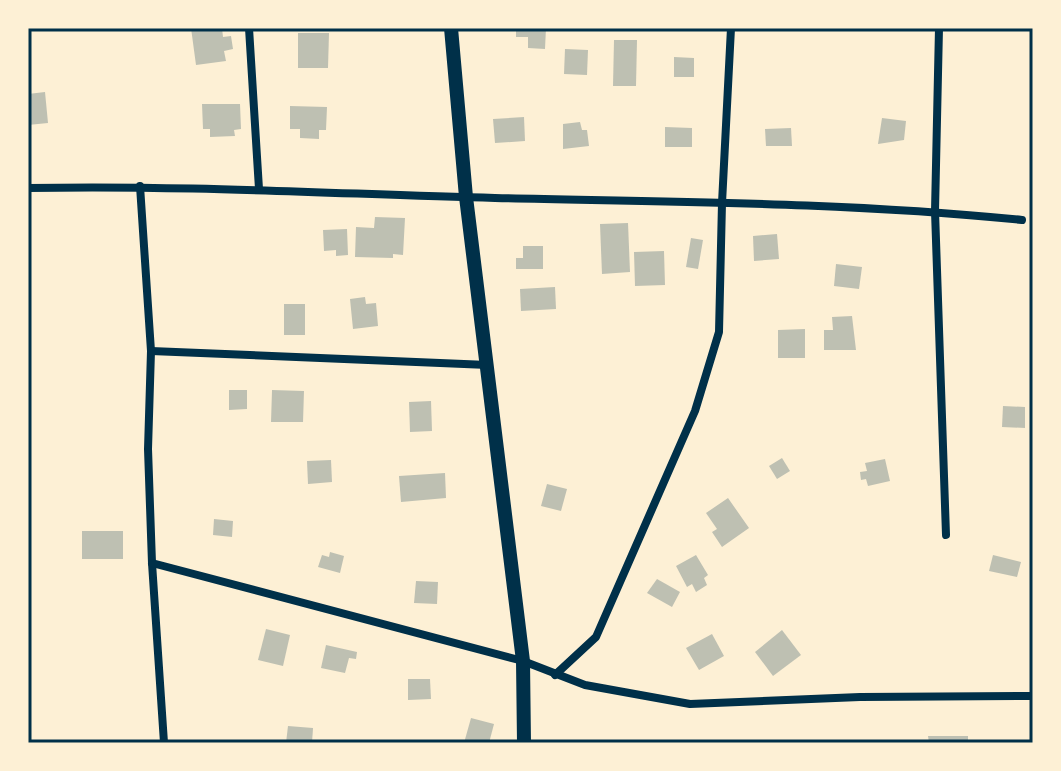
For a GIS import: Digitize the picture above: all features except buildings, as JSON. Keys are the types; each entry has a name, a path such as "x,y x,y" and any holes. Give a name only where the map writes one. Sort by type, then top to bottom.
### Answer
{"street":[{"path":"249,28 259,189"},
{"path":"451,28 466,197 523,661 524,743"},
{"path":"555,675 596,637 695,411 719,332 731,28"},
{"path":"939,28 935,211 946,535"},
{"path":"140,186 151,351 148,449 152,563 164,743"},
{"path":"28,188 140,186 722,203 935,211 1022,220"},
{"path":"151,351 488,365"},
{"path":"152,563 523,661 585,685 690,704 860,697 1033,696"}]}
